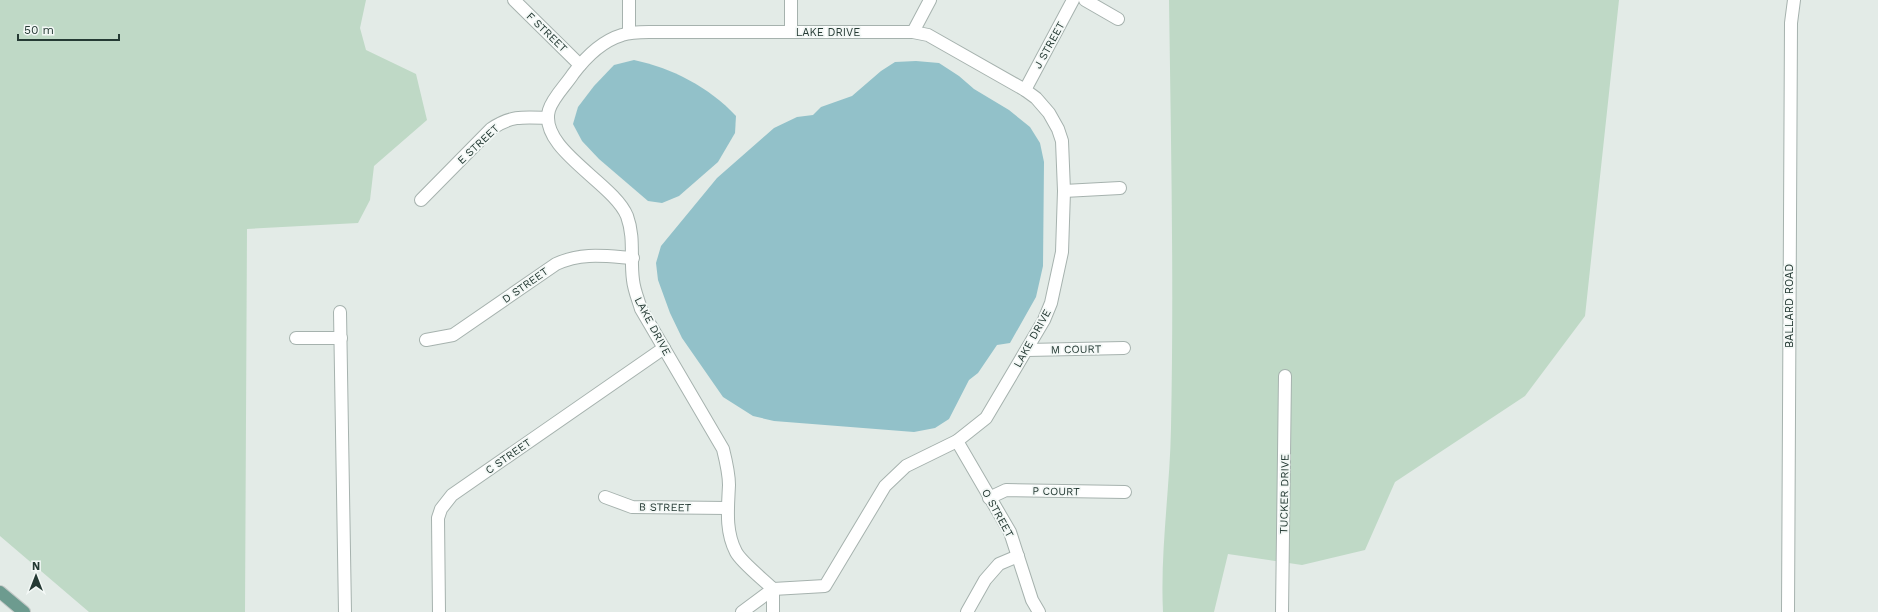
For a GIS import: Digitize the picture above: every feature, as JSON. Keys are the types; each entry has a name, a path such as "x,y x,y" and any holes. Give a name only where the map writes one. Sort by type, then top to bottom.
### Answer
{"main road":[{"path":"0,592 24,612"}],"street":[{"name":"F STREET","path":"514,0 580,65"},
{"path":"629,0 629,33"},
{"path":"791,0 791,32"},
{"path":"914,32 930,0"},
{"name":"J STREET","path":"1025,90 1073,0"},
{"path":"1086,0 1118,19"},
{"name":"BALLARD ROAD","path":"1788,612 1791,31 1794,0"},
{"name":"LAKE DRIVE","path":"914,32 928,35 1025,90 1036,98 1049,113 1058,129 1062,141 1064,191 1062,252 1058,280 1044,320 986,418 957,441 906,466 885,486 825,586 773,589 736,553 730,535 727,508 729,484 723,449 664,348 636,296 633,279 632,235 627,216 621,206 568,154 552,134 548,118 551,106 580,65 610,40 629,33 914,32"},
{"name":"E STREET","path":"421,200 491,129 501,122 523,117 548,118"},
{"path":"1064,191 1120,188"},
{"name":"D STREET","path":"426,340 453,335 556,264 570,257 585,255 633,258"},
{"path":"340,312 344,612"},
{"path":"296,338 341,338"},
{"name":"C STREET","path":"439,612 438,518 445,502 452,495 664,348"},
{"name":"M COURT","path":"1027,350 1124,348"},
{"name":"TUCKER DRIVE","path":"1282,612 1285,376"},
{"name":"O STREET","path":"957,441 1010,532 1032,600 1039,612"},
{"name":"P COURT","path":"989,498 1006,490 1125,492"},
{"name":"B STREET","path":"605,497 632,507 727,508"},
{"path":"967,612 985,580 1000,564 1018,556"},
{"path":"742,612 773,589"},
{"path":"773,589 773,612"}],"green space":[{"path":"0,0 366,0 360,28 366,50 416,74 427,120 374,166 370,200 358,223 247,229 245,612 89,612 0,536"},
{"path":"1169,0 1619,0 1585,316 1525,396 1395,482 1365,550 1302,565 1228,554 1214,612 1163,612 1162,589 1170,451 1172,374 1172,214"}],"water":[{"path":"634,60 662,68 689,80 714,96 736,116 735,133 718,162 679,196 662,203 648,201 599,159 582,141 573,124 578,107 594,86 614,65"},
{"path":"916,61 939,63 959,76 974,89 1009,110 1030,127 1040,143 1044,162 1043,266 1036,297 1010,343 997,345 978,373 969,380 949,419 935,428 914,432 774,421 753,416 723,397 682,338 670,313 658,280 656,263 661,246 717,178 774,128 797,117 813,115 821,107 852,96 881,71 895,62"}]}
